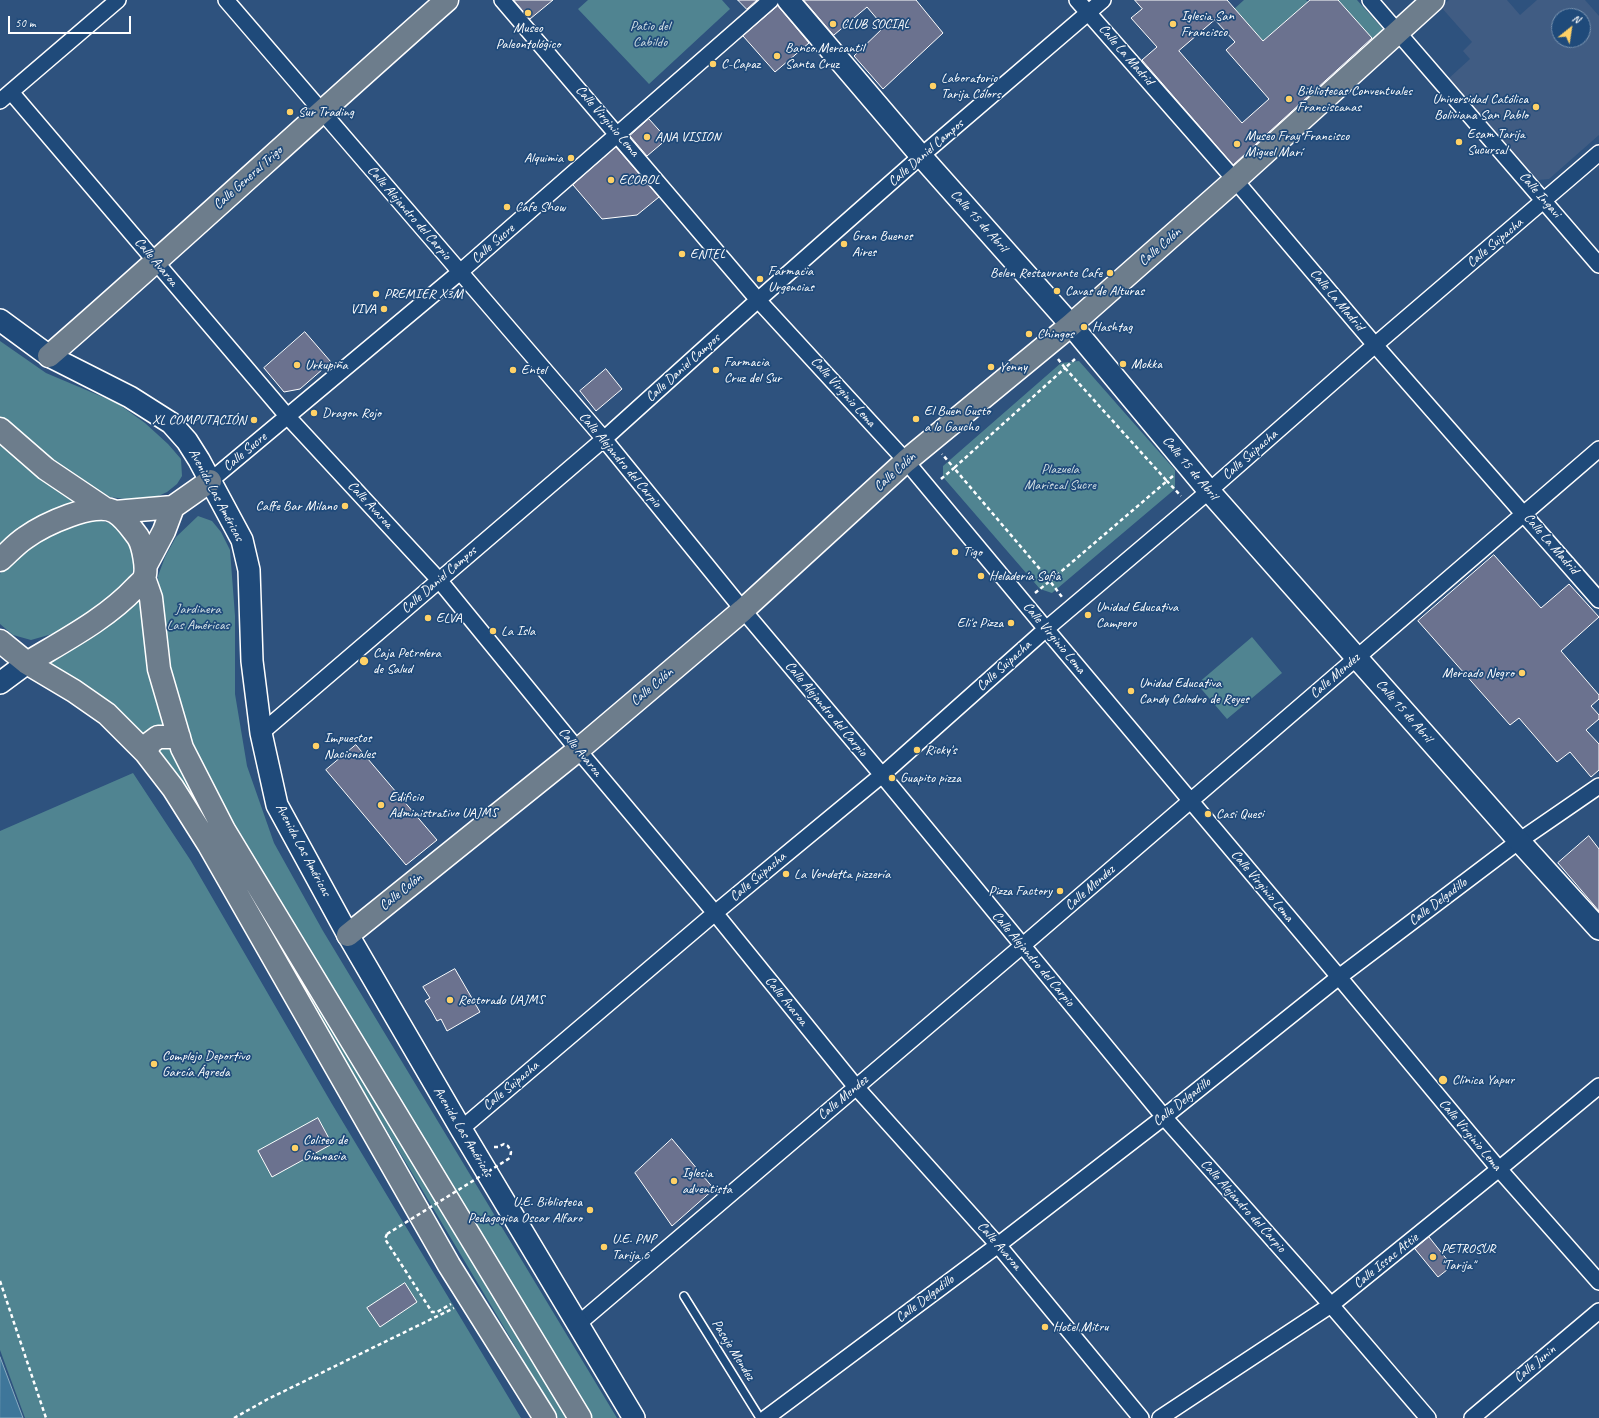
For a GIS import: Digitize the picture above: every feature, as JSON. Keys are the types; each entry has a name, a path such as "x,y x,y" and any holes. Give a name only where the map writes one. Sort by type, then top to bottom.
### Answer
{"main road":[{"name":"Calle General Trigo","path":"49,356 156,262 320,112 447,0"},
{"name":"Calle Colón","path":"348,935 578,750 743,610 906,461 1071,325 1235,180 1433,0"},
{"path":"0,429 46,469 127,522 140,540 150,598 159,669 182,748 224,830 580,1418"},
{"path":"0,560 25,538 46,526 67,517 87,511 173,507 210,481"},
{"path":"27,663 87,627 120,603 145,572 164,531 173,507"},
{"path":"0,641 27,663 74,691 107,714 146,753 173,788 209,845 445,1258 545,1418"},
{"path":"146,753 150,743 158,737 179,737"}],"street":[{"path":"5,97 118,0"},
{"name":"Calle Alejandro del Carpio","path":"226,0 320,112 604,439 743,610 882,775 1164,1117 1428,1418"},
{"name":"Calle Virginio Lema","path":"502,0 758,300 930,489 1499,1169 1599,1282"},
{"name":"Calle Sucre","path":"210,481 460,272 771,0"},
{"name":"Calle 15 de Abril","path":"788,0 922,156 1071,325 1209,491 1519,841 1599,929"},
{"name":"Calle La Madrid","path":"1077,0 1235,180 1375,345 1599,600"},
{"name":"Calle Daniel Campos","path":"261,733 604,439 758,300 922,156 1104,0"},
{"name":"Calle Ingavi","path":"1370,0 1599,265"},
{"name":"Calle Avaroa","path":"5,97 156,262 288,417 439,580 856,1087 998,1244 1141,1418"},
{"name":"Calle Suipacha","path":"461,1129 882,775 1046,629 1209,491 1375,345 1545,201 1599,153"},
{"name":"Avenida Las Américas","path":"0,320 49,356 130,397 171,423 187,441 242,540 249,570 252,661 261,733 277,805 348,935 461,1129 634,1418"},
{"name":"Calle Mendez","path":"578,1324 1022,946 1599,449"},
{"path":"0,683 27,663"},
{"name":"Calle Delgadillo","path":"766,1418 1164,1117 1339,977 1519,841 1599,786"},
{"name":"Calle Issac Attie","path":"1160,1418 1331,1306 1599,1086"},
{"name":"Calle Junin","path":"1472,1418 1599,1311"}],"lane":[{"name":"Pasaje Mendez","path":"684,1296 760,1418"}],"path":[{"path":"1024,602 1168,481 1065,368 1047,345"},
{"path":"930,489 1065,368 1090,348"},
{"path":"931,441 1050,581 1071,608"},
{"path":"455,1302 437,1312 432,1312 385,1239 387,1234 510,1158 511,1152 508,1146 504,1144 498,1147 490,1147"},
{"path":"0,1281 46,1418"},
{"path":"234,1418 268,1399 458,1306"}],"shaded area":[{"name":"Universidad Católica Boliviana San Pablo","path":"1449,0 1507,0 1520,15 1537,0 1585,0 1599,16 1599,135 1549,179 1538,180 1448,79 1470,59 1463,51 1472,42 1441,7"},
{"path":"0,1357 23,1418 0,1418"}],"green space":[{"name":"Patio del Cabildo","path":"588,0 722,0 730,9 649,84 578,9"},
{"path":"1244,0 1306,0 1308,2 1263,41 1234,9"},
{"path":"1338,0 1357,0 1382,28 1382,34 1374,41"},
{"path":"0,341 46,373 117,403 145,423 168,444 181,459 182,476 177,484 167,492 152,499 134,500 110,497 86,486 50,460 0,418"},
{"name":"Plazuela Mariscal Sucre","path":"1079,361 1175,470 1175,489 1052,593 1040,589 943,477 943,466 1061,363"},
{"path":"0,439 77,497 73,507 0,545"},
{"name":"Jardinera Las Américas","path":"198,516 212,521 221,532 230,550 235,616 235,694 247,766 274,843 323,931 617,1418 588,1418 205,780 178,712 161,632 158,576 165,557 176,537"},
{"path":"95,519 117,525 130,541 136,553 130,580 122,588 75,624 52,634 31,640 13,635 0,624 0,574 5,566 27,545 68,525"},
{"name":"Jardinera Las Américas","path":"139,599 143,601 165,726 144,738 43,664"},
{"path":"1252,637 1282,673 1227,719 1197,684"},
{"path":"159,744 172,745 568,1418 558,1418 290,968 156,758"},
{"name":"Complejo Deportivo García Ágreda","path":"133,773 191,861 332,1104 521,1418 25,1418 0,1350 0,831"}],"building":[{"name":"Museo Paleontológico","path":"514,0 553,0 530,19"},
{"path":"738,0 757,0 747,9"},
{"path":"804,0 916,0 943,33 883,89 854,56 884,27 867,7 834,35"},
{"path":"1135,0 1227,0 1263,41 1310,0 1338,0 1372,38 1233,165 1142,60 1157,47 1131,18 1142,9","holes":["1215,20 1235,42 1226,50 1269,99 1242,123 1179,51"]},
{"name":"Banco Mercantil Santa Cruz","path":"778,6 809,43 775,72 743,36"},
{"name":"ANA VISION","path":"649,119 667,139 647,156 630,136"},
{"name":"ECOBOL","path":"616,147 659,197 637,215 602,219 573,185"},
{"name":"Urkupiña","path":"305,332 331,362 300,389 284,392 264,368"},
{"path":"606,369 622,389 596,411 580,391"},
{"name":"Mercado Negro","path":"1494,555 1541,608 1569,584 1599,617 1561,651 1599,695 1599,699 1591,706 1599,715 1599,719 1586,730 1599,744 1599,770 1591,777 1570,752 1557,762 1519,718 1510,725 1418,621"},
{"name":"Edificio Administrativo UAJMS","path":"356,745 437,840 406,865 326,770"},
{"path":"1589,836 1599,849 1599,911 1558,863"},
{"name":"Rectorado UAJMS","path":"455,969 480,1012 447,1031 441,1019 437,1021 425,1001 430,998 423,987"},
{"name":"Coliseo de Gimnasia","path":"318,1118 332,1144 272,1177 258,1151"},
{"name":"Iglesia adventista","path":"672,1139 714,1189 672,1226 635,1173"},
{"name":"PETROSUR \"Tarija\"","path":"1429,1237 1452,1266 1438,1277 1415,1249"},
{"path":"405,1283 417,1302 380,1327 367,1308"}],"place":[{"name":"Museo Paleontológico","path":"528,13"},
{"name":"CLUB SOCIAL","path":"833,24"},
{"name":"Iglesia San Francisco","path":"1173,24"},
{"name":"Banco Mercantil Santa Cruz","path":"777,56"},
{"name":"C-Capaz","path":"713,64"},
{"name":"Laboratorio Tarija Colors","path":"933,86"},
{"name":"Bibliotecas Conventuales Franciscanas","path":"1289,99"},
{"name":"Universidad Católica Boliviana San Pablo","path":"1536,107"},
{"name":"Sur Trading","path":"290,112"},
{"name":"ANA VISION","path":"647,137"},
{"name":"Esam Tarija Sucursal","path":"1459,142"},
{"name":"Museo Fray Francisco Miguel Marí","path":"1237,144"},
{"name":"Alquimia","path":"571,158"},
{"name":"ECOBOL","path":"611,180"},
{"name":"Cafe Show","path":"507,207"},
{"name":"Gran Buenos Aires","path":"844,244"},
{"name":"ENTEL","path":"682,254"},
{"name":"Belen Restaurante Cafe","path":"1110,273"},
{"name":"Farmacia Urgencias","path":"760,279"},
{"name":"Cavas de Alturas","path":"1057,291"},
{"name":"PREMIER X3M","path":"376,294"},
{"name":"VIVA","path":"384,309"},
{"name":"Hashtag","path":"1084,327"},
{"name":"Chingos","path":"1029,334"},
{"name":"Mokka","path":"1123,364"},
{"name":"Urkupiña","path":"297,365"},
{"name":"Yenny","path":"991,367"},
{"name":"Entel","path":"513,370"},
{"name":"Farmacia Cruz del Sur","path":"716,370"},
{"name":"Dragon Rojo","path":"314,413"},
{"name":"El Buen Gusto a lo Gaucho","path":"916,419"},
{"name":"XL COMPUTACIÓN","path":"254,420"},
{"name":"Caffe Bar Milano","path":"345,506"},
{"name":"Tigo","path":"955,552"},
{"name":"Heladería Sofia","path":"981,576"},
{"name":"Unidad Educativa Campero","path":"1088,615"},
{"name":"ELVA","path":"428,618"},
{"name":"Eli's Pizza","path":"1011,623"},
{"name":"La Isla","path":"493,631"},
{"name":"Caja Petrolera de Salud","path":"364,661"},
{"name":"Mercado Negro","path":"1522,673"},
{"name":"Unidad Educativa Candy Colodro de Reyes","path":"1131,691"},
{"name":"Impuestos Nacionales","path":"316,746"},
{"name":"Ricky's","path":"917,750"},
{"name":"Guapito pizza","path":"892,778"},
{"name":"Edificio Administrativo UAJMS","path":"381,805"},
{"name":"Casi Quesi","path":"1208,814"},
{"name":"La Vendetta pizzería","path":"786,874"},
{"name":"Pizza Factory","path":"1060,891"},
{"name":"Rectorado UAJMS","path":"450,1000"},
{"name":"Complejo Deportivo García Ágreda","path":"154,1064"},
{"name":"Clínica Yapur","path":"1443,1080"},
{"name":"Coliseo de Gimnasia","path":"295,1148"},
{"name":"Iglesia adventista","path":"674,1181"},
{"name":"U.E. Biblioteca Pedagogica Oscar Alfaro","path":"590,1210"},
{"name":"U.E. PNP Tarija 6","path":"604,1247"},
{"name":"PETROSUR \"Tarija\"","path":"1433,1257"},
{"name":"Hotel Mitru","path":"1045,1327"}]}
